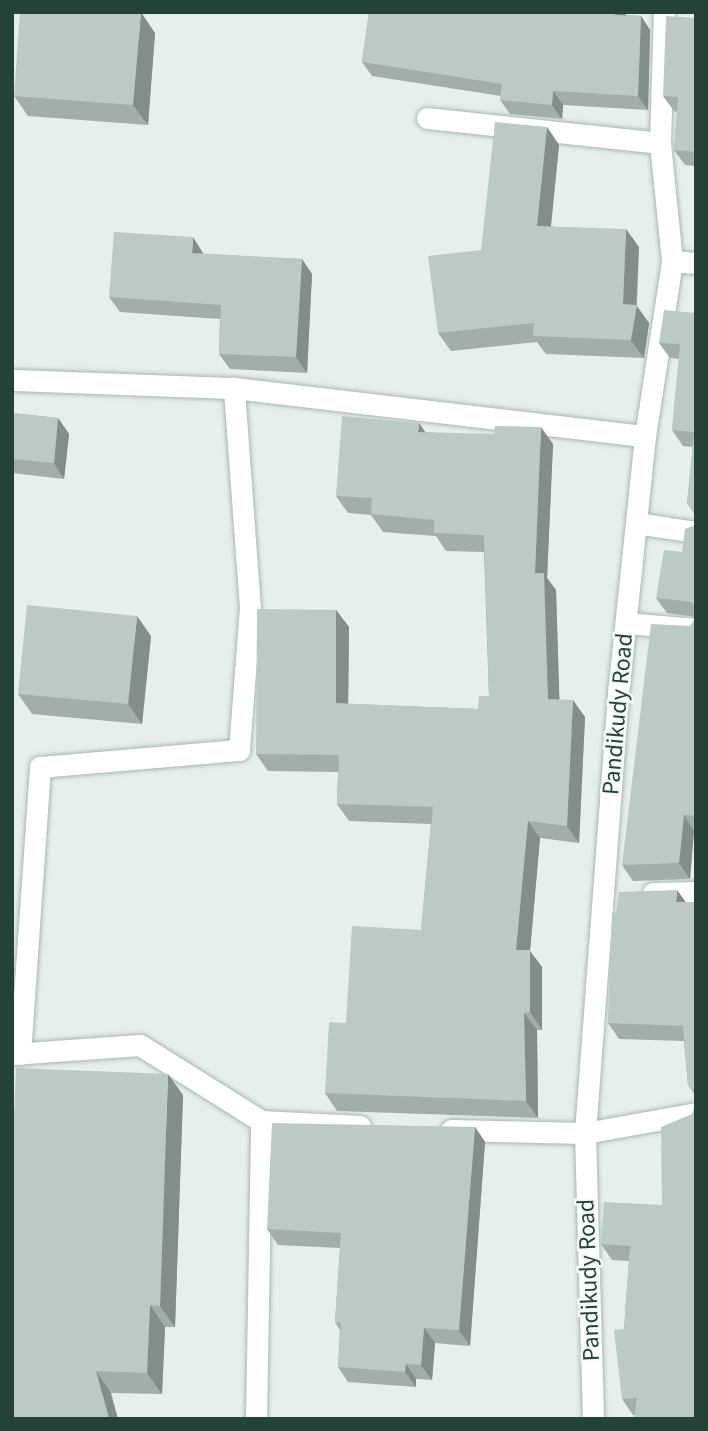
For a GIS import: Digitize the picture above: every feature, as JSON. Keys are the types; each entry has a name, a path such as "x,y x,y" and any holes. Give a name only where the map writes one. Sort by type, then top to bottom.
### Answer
{"street":[{"name":"Pandikudy Road","path":"593,1419 585,1133 602,895 626,623 645,436 672,261 660,143 664,12"},
{"path":"427,118 660,143"},
{"path":"672,261 696,263"},
{"path":"12,380 234,388 645,436"},
{"path":"234,388 250,608 239,750 40,767 16,1054 140,1045 261,1121 379,1127"},
{"path":"636,523 696,531"},
{"path":"626,623 696,629"},
{"path":"602,895 696,892"},
{"path":"432,1129 585,1133 696,1113"},
{"path":"256,1419 261,1121"}],"building":[{"path":"20,12 141,12 133,105 14,96"},
{"path":"369,12 616,12 615,15 641,16 638,96 553,91 552,105 500,100 502,84 362,62"},
{"path":"696,14 696,152 674,150 678,97 663,96 666,16 695,18"},
{"path":"495,122 547,127 537,226 626,229 623,304 637,305 631,340 533,336 534,323 438,333 428,256 481,250"},
{"path":"114,232 193,237 192,253 302,259 296,357 219,354 221,305 109,297"},
{"path":"664,310 696,313 696,515 687,503 694,432 672,430 680,344 659,343"},
{"path":"12,413 58,418 54,463 12,459"},
{"path":"342,416 419,423 418,432 494,434 495,426 541,427 535,573 544,573 548,699 573,700 567,826 528,821 516,950 530,950 530,1012 524,1013 526,1101 325,1093 329,1022 346,1023 352,926 421,930 433,807 337,804 339,755 256,754 257,609 336,610 336,703 478,709 479,696 489,696 484,535 434,533 434,520 371,514 372,498 336,496"},
{"path":"696,523 696,610 692,602 656,598 664,550 682,552 685,529"},
{"path":"27,605 137,616 128,704 18,694"},
{"path":"696,618 696,816 684,815 679,863 622,865 651,624 690,626"},
{"path":"677,890 676,902 696,902 696,1093 688,1085 683,1026 608,1023 612,912 616,913 619,892"},
{"path":"16,1068 168,1074 160,1306 150,1305 147,1373 96,1371 109,1419 12,1419 12,1168"},
{"path":"696,1102 696,1419 634,1419 637,1398 622,1399 614,1330 624,1329 630,1246 601,1244 604,1202 662,1205 661,1127 692,1114"},
{"path":"272,1123 475,1127 459,1330 424,1328 421,1365 406,1364 405,1372 338,1367 341,1323 335,1322 341,1233 267,1229"}]}
